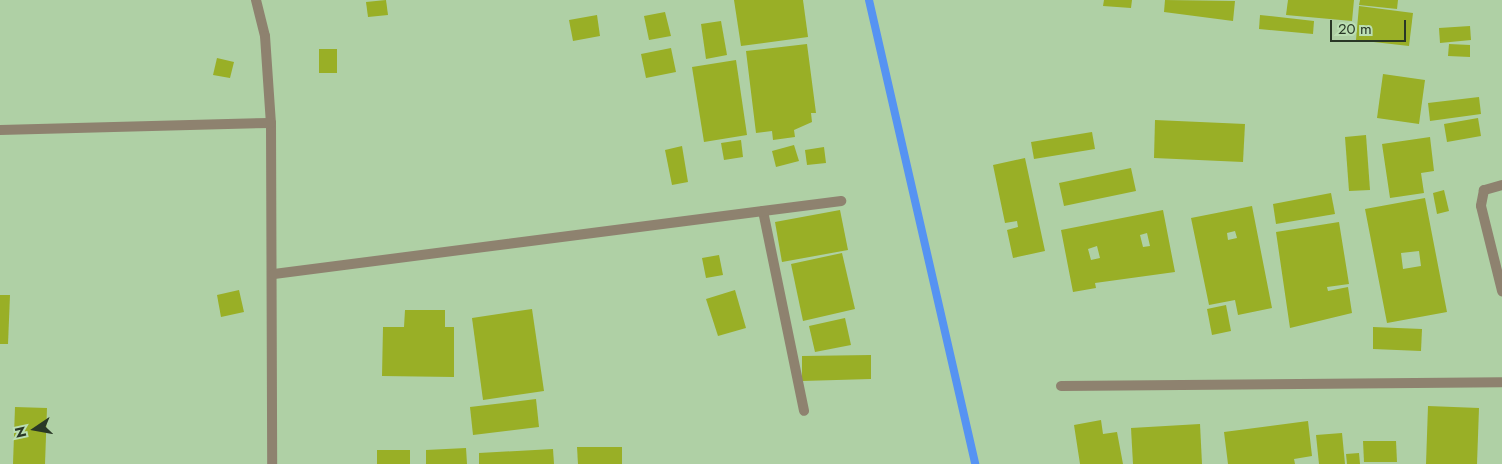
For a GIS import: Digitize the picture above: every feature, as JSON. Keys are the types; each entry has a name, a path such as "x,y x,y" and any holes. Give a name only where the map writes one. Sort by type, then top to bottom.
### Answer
{"street":[{"path":"256,0 265,36 272,123 274,274 272,464"},
{"path":"0,130 272,123"},
{"path":"1502,186 1484,190 1481,206 1502,291"},
{"path":"274,274 841,201"},
{"path":"762,212 804,411"},
{"path":"1061,386 1502,382"}],"building":[{"path":"386,0 388,15 368,17 366,2"},
{"path":"734,0 803,0 808,37 741,46"},
{"path":"1104,0 1132,0 1131,8 1103,6"},
{"path":"1165,0 1235,1 1233,21 1164,12"},
{"path":"1288,0 1354,0 1352,21 1286,15"},
{"path":"1360,0 1398,0 1397,9 1359,5"},
{"path":"1359,6 1413,13 1409,46 1356,40"},
{"path":"665,12 671,36 649,40 644,16"},
{"path":"597,15 600,36 573,41 569,20"},
{"path":"1260,15 1314,21 1313,34 1259,29"},
{"path":"721,21 727,55 706,59 701,24"},
{"path":"1470,26 1471,40 1440,43 1439,28"},
{"path":"807,44 816,113 811,113 812,122 794,130 795,137 773,140 772,131 756,133 746,51"},
{"path":"1449,44 1470,45 1470,57 1448,56"},
{"path":"671,48 676,72 646,78 641,54"},
{"path":"319,49 337,49 337,73 319,73"},
{"path":"217,58 234,62 230,78 213,75"},
{"path":"736,60 747,135 704,142 692,67"},
{"path":"1383,74 1425,80 1419,124 1377,118"},
{"path":"1479,97 1481,114 1430,121 1428,103"},
{"path":"1478,118 1481,136 1447,142 1444,124"},
{"path":"1155,120 1245,124 1243,162 1154,158"},
{"path":"1092,132 1095,149 1034,159 1031,142"},
{"path":"1366,135 1370,190 1349,191 1345,137"},
{"path":"1430,137 1434,171 1421,173 1424,193 1390,198 1382,144"},
{"path":"741,140 743,157 724,160 721,143"},
{"path":"794,145 799,161 776,167 772,151"},
{"path":"682,146 688,182 672,185 665,150"},
{"path":"824,147 826,163 807,165 805,150"},
{"path":"1025,158 1045,251 1013,258 1007,230 1018,227 1017,221 1005,223 993,165"},
{"path":"1131,168 1136,191 1064,206 1059,183"},
{"path":"1444,190 1449,211 1437,214 1433,193"},
{"path":"1331,193 1335,214 1276,224 1273,204"},
{"path":"1425,198 1447,312 1387,323 1365,209","holes":["1419,251 1421,266 1403,269 1401,253"]},
{"path":"1252,206 1272,308 1238,315 1235,300 1209,305 1191,218","holes":["1235,231 1237,238 1228,240 1227,233"]},
{"path":"840,210 848,250 782,262 775,222"},
{"path":"1163,210 1175,272 1095,283 1096,288 1073,292 1061,230","holes":["1147,233 1150,246 1143,247 1140,235","1097,246 1100,258 1091,260 1088,249"]},
{"path":"1339,222 1349,284 1327,287 1328,291 1348,287 1352,313 1290,328 1276,232"},
{"path":"842,253 855,309 803,321 791,264"},
{"path":"719,255 723,275 706,278 702,258"},
{"path":"239,290 244,312 221,317 217,295"},
{"path":"735,290 746,328 718,336 706,299"},
{"path":"0,295 10,295 8,344 0,344"},
{"path":"1226,305 1231,331 1212,335 1207,309"},
{"path":"532,309 544,391 483,400 472,318"},
{"path":"405,310 445,310 445,327 454,327 454,377 382,376 383,327 404,327"},
{"path":"845,318 851,345 815,352 809,326"},
{"path":"1373,327 1422,329 1421,351 1373,349"},
{"path":"871,355 871,379 802,381 802,356"},
{"path":"536,399 539,427 473,435 470,407"},
{"path":"1428,406 1479,408 1477,464 1426,464"},
{"path":"15,407 47,408 45,464 13,464"},
{"path":"1101,420 1103,434 1117,432 1123,464 1080,464 1074,425"},
{"path":"1308,421 1312,456 1294,459 1295,464 1228,464 1224,432"},
{"path":"1200,424 1202,464 1133,464 1131,428"},
{"path":"1342,433 1345,464 1319,464 1316,435"},
{"path":"1363,441 1396,441 1397,462 1364,462"},
{"path":"577,447 622,447 622,464 578,464"},
{"path":"466,448 467,464 426,464 426,450"},
{"path":"553,449 554,464 479,464 479,453"},
{"path":"377,450 410,450 410,464 377,464"},
{"path":"1359,453 1360,464 1347,464 1346,454"}],"waterway":[{"path":"869,0 975,464"}]}
